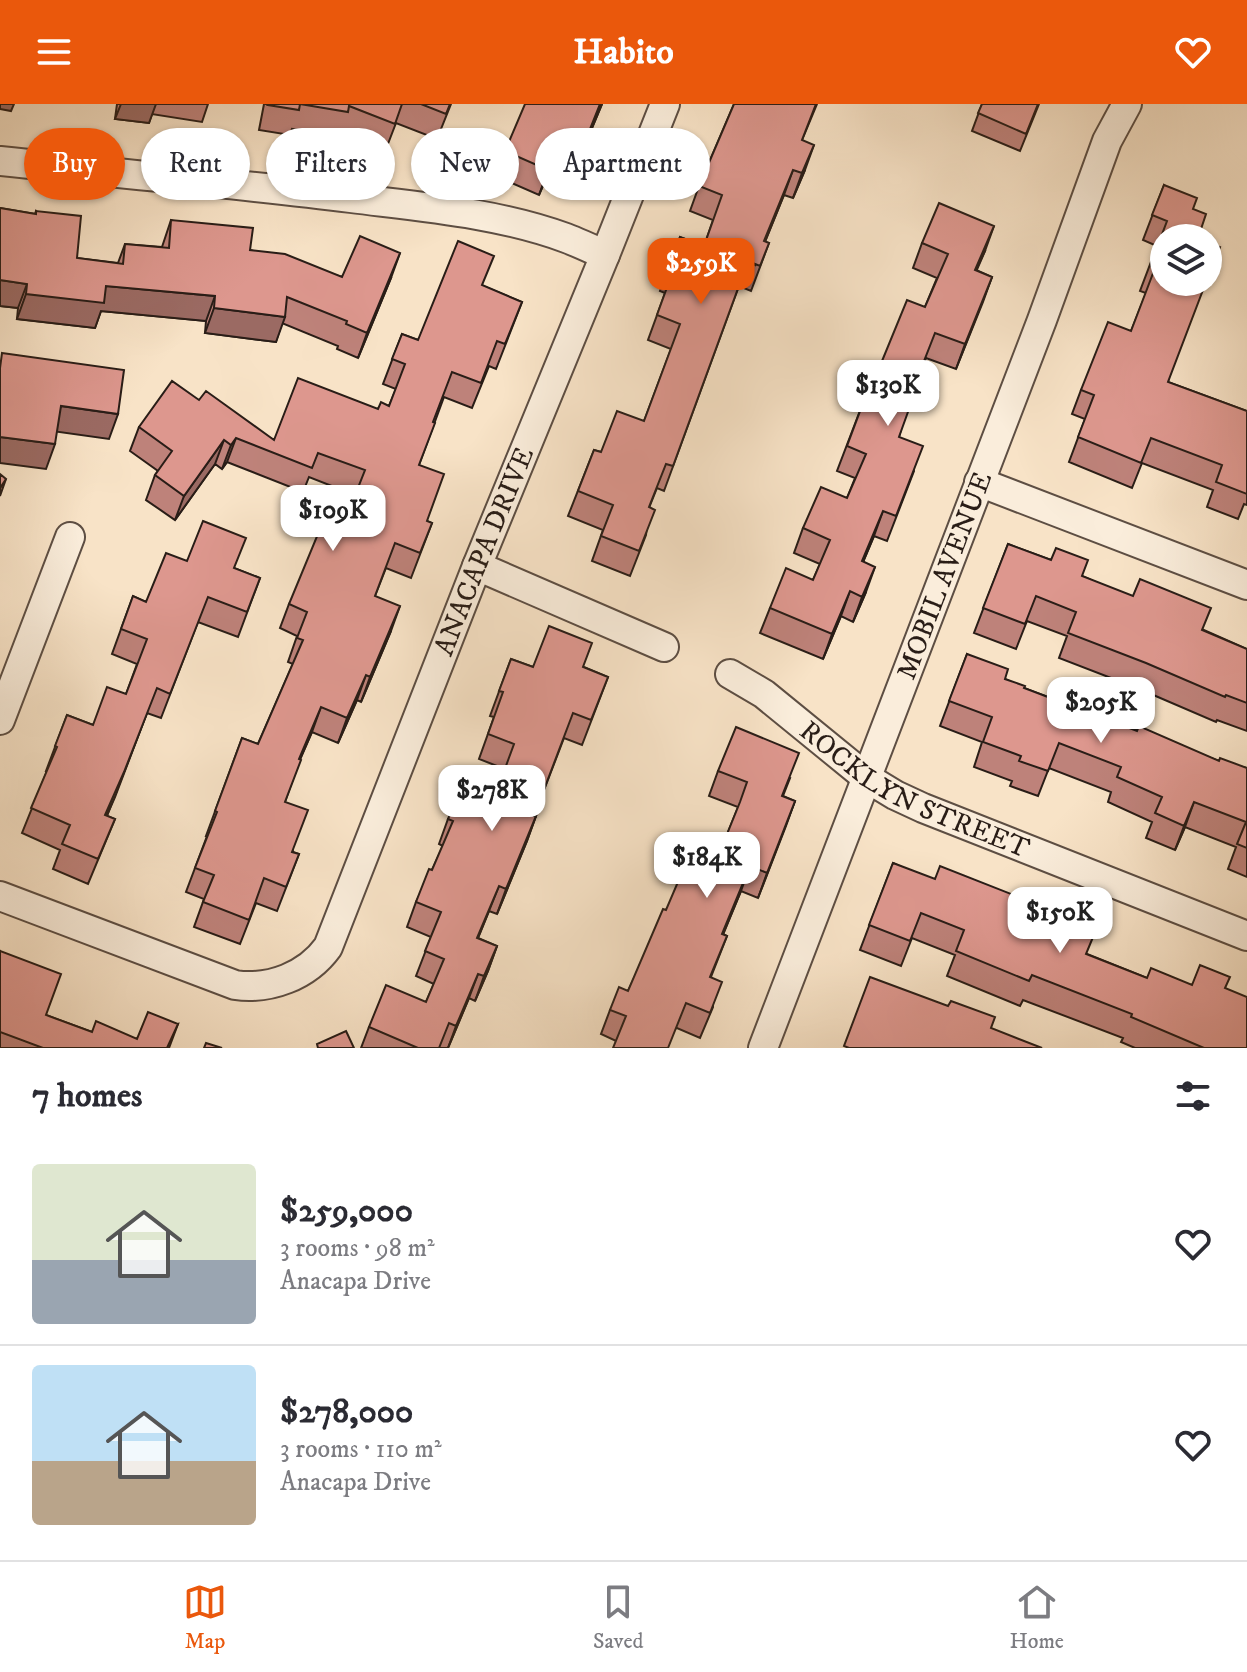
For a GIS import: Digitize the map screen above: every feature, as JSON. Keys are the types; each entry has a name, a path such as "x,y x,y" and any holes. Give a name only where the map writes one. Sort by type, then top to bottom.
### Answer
{"street":[{"name":"ANACAPA DRIVE","path":"0,896 235,985 260,986 282,981 303,971 321,957 328,947 477,566 665,104"},
{"name":"MOBIL AVENUE","path":"763,1048 1042,320 1107,141 1127,104"},
{"path":"0,161 303,192 444,210 515,223 566,238 605,255"},
{"path":"979,482 1247,585"},
{"path":"0,720 70,537"},
{"path":"477,566 664,647"},
{"name":"ROCKLYN STREET","path":"730,674 764,694 867,778 895,795 1247,936"}],"building":[{"path":"269,104 300,104 299,110"},
{"path":"300,104 402,104 395,124 349,106 348,112"},
{"path":"421,104 450,104 446,114"},
{"path":"525,104 600,104 590,128 535,128 535,164 519,157 519,128 515,128"},
{"path":"734,104 816,104 802,140 814,145 802,173 793,170 764,241 769,243 760,266 748,261 673,466 666,464 649,507 655,510 639,551 601,536 613,505 578,491 594,450 601,452 617,411 644,421 680,324 657,315 674,268 669,266 680,237 704,246 722,195 710,190 710,160"},
{"path":"982,104 1038,104 1026,134 978,113"},
{"path":"1164,185 1197,198 1193,209 1206,214 1203,224 1166,224 1167,221 1152,215"},
{"path":"939,203 994,226 975,270 992,277 965,344 935,333 910,397 913,398 899,437 923,446 896,516 883,511 862,561 875,567 862,597 850,591 832,634 770,608 786,568 813,580 830,540 803,528 821,487 847,498 866,454 847,446 871,382 907,300 925,307 948,254 922,243"},
{"path":"0,208 36,214 36,211 81,216 77,258 123,264 125,244 169,248 171,220 253,228 250,250 285,254 342,277 360,236 400,253 367,333 346,324 347,321 287,297 285,317 214,308 215,296 106,286 104,303 26,294 27,284 0,280"},
{"path":"458,241 494,256 482,285 522,302 505,344 497,341 481,383 452,372 419,465 444,474 427,521 432,523 420,553 395,543 375,596 400,606 370,677 366,675 347,718 321,707 285,802 308,810 292,852 299,854 286,887 264,878 249,920 203,902 214,875 195,868 242,738 258,744 303,640 297,638 307,612 289,604 320,529 339,536 365,470 318,453 312,468 236,438 231,445 224,440 184,496 155,475 172,451 139,427 172,381 199,400 206,391 274,440 298,378 378,409 381,402 389,406 405,364 392,359 402,334 418,340"},
{"path":"1150,281 1150,296 1201,296 1168,382 1247,411 1247,494 1216,482 1222,465 1151,438 1141,463 1078,437 1094,395 1081,390 1108,322 1131,331"},
{"path":"2,353 124,370 118,414 61,406 55,444 0,437"},
{"path":"0,474 6,479 0,488"},
{"path":"203,521 246,538 234,568 260,578 247,612 208,597 170,694 157,688 105,815 115,819 98,859 62,844 70,825 31,808 67,715 93,725 107,687 126,694 147,639 121,629 133,596 146,602 166,553 187,561"},
{"path":"1008,544 1051,560 1056,548 1088,560 1082,576 1133,596 1140,579 1211,608 1202,630 1247,649 1247,703 1225,697 1068,633 1076,612 1036,596 1025,624 983,608"},
{"path":"549,626 592,643 583,667 608,677 591,720 573,713 506,889 499,886 477,938 497,946 484,976 478,974 456,1026 449,1023 439,1048 418,1048 369,1027 386,985 426,1002 444,959 425,951 441,912 416,902 453,821 448,819 463,782 495,796 514,744 488,734 503,692 499,691 511,659 533,667"},
{"path":"967,654 1008,669 1005,679 1024,688 1137,731 1139,726 1219,761 1220,758 1247,768 1247,848 1237,844 1246,822 1194,802 1184,826 1155,813 1162,797 1117,777 1121,767 1059,743 1048,771 1019,761 1021,756 983,742 992,717 949,701"},
{"path":"736,727 799,753 782,796 795,801 767,873 750,866 722,934 727,936 710,977 722,982 710,1013 686,1003 668,1048 613,1048 626,1016 610,1010 619,987 628,991 692,849 717,859 740,802 747,782 718,771"},
{"path":"893,863 935,879 940,866 1067,916 1098,925 1086,954 1147,978 1151,968 1192,985 1200,965 1230,977 1225,988 1247,997 1247,1048 1204,1048 1131,1017 1132,1014 1032,975 1029,981 956,951 964,930 921,913 910,941 869,925"},
{"path":"0,951 61,974 46,1015 92,1032 96,1021 137,1039 148,1012 178,1024 167,1048 43,1048 0,1032"},
{"path":"870,977 948,1006 951,1001 995,1017 991,1028 1042,1048 844,1046"},
{"path":"346,1031 354,1048 318,1048 317,1044"},
{"path":"206,1043 222,1048 204,1048"}]}
